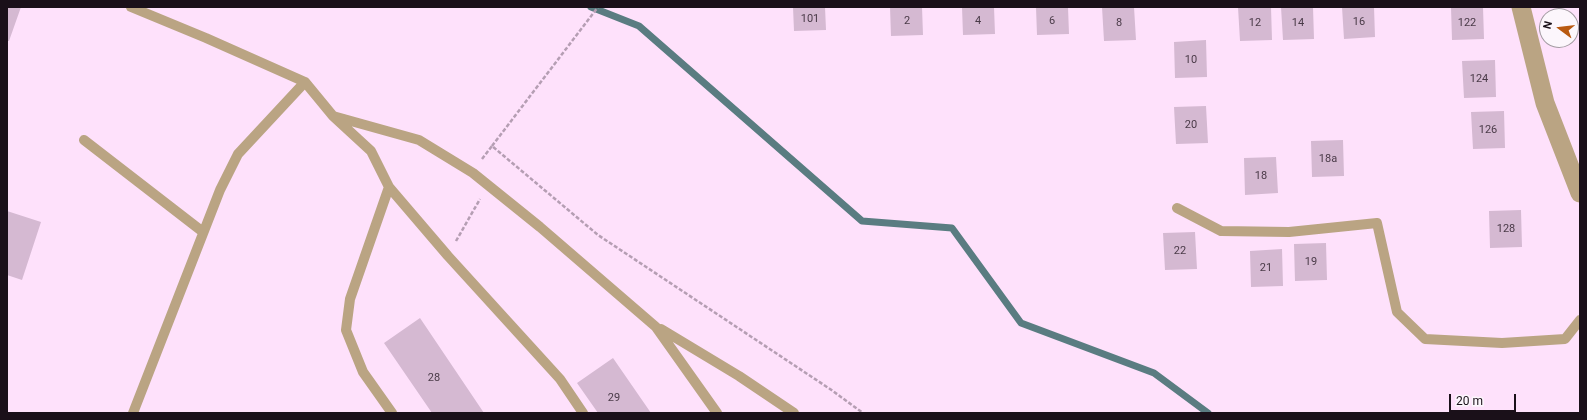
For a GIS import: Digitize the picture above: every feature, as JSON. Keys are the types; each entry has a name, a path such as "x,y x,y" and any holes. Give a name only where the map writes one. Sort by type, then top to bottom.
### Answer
{"street":[{"path":"1521,7 1545,103 1580,193"}],"lane":[{"path":"131,7 206,38 305,82 333,116 371,151 389,187 448,256 560,379 584,413"},
{"path":"133,413 220,190 238,154 305,82"},
{"path":"333,116 419,140 473,173 540,227 656,327 739,376 794,413"},
{"path":"84,140 203,232"},
{"path":"389,187 350,299 346,330 364,372 392,413"},
{"path":"1178,208 1221,231 1288,232 1377,223 1397,312 1425,339 1502,343 1565,339 1580,320"},
{"path":"656,327 717,413"}],"path":[{"path":"473,173 598,7"},
{"path":"492,146 598,235 830,388 863,413"},
{"path":"448,256 488,185"}],"building":[{"path":"7,7 21,7 9,41 7,41"},
{"path":"793,7 825,7 826,30 794,31"},
{"path":"890,7 922,7 923,35 891,36"},
{"path":"962,7 994,7 995,34 963,35"},
{"path":"1036,7 1068,7 1069,34 1037,35"},
{"path":"1102,7 1134,7 1136,40 1104,41"},
{"path":"1238,7 1271,7 1272,40 1240,41"},
{"path":"1281,7 1313,7 1314,39 1283,40"},
{"path":"1342,7 1374,7 1375,37 1344,39"},
{"path":"1451,7 1483,7 1484,39 1452,40"},
{"path":"1206,40 1207,77 1175,78 1174,42"},
{"path":"1495,60 1496,97 1464,98 1462,61"},
{"path":"1206,106 1208,143 1176,144 1174,107"},
{"path":"1504,111 1505,148 1473,149 1471,112"},
{"path":"1343,140 1344,176 1312,177 1311,141"},
{"path":"1276,157 1278,193 1245,195 1244,158"},
{"path":"1521,210 1522,247 1490,248 1489,211"},
{"path":"7,211 41,222 22,280 7,275"},
{"path":"1195,232 1197,269 1165,270 1163,233"},
{"path":"1326,243 1327,280 1295,281 1294,244"},
{"path":"1282,249 1283,286 1251,287 1250,251"},
{"path":"420,318 484,413 432,413 384,343"},
{"path":"613,358 651,413 598,413 577,383"}],"waterway":[{"path":"591,7 639,26 862,221 952,228 1021,323 1154,373 1208,413"}]}
